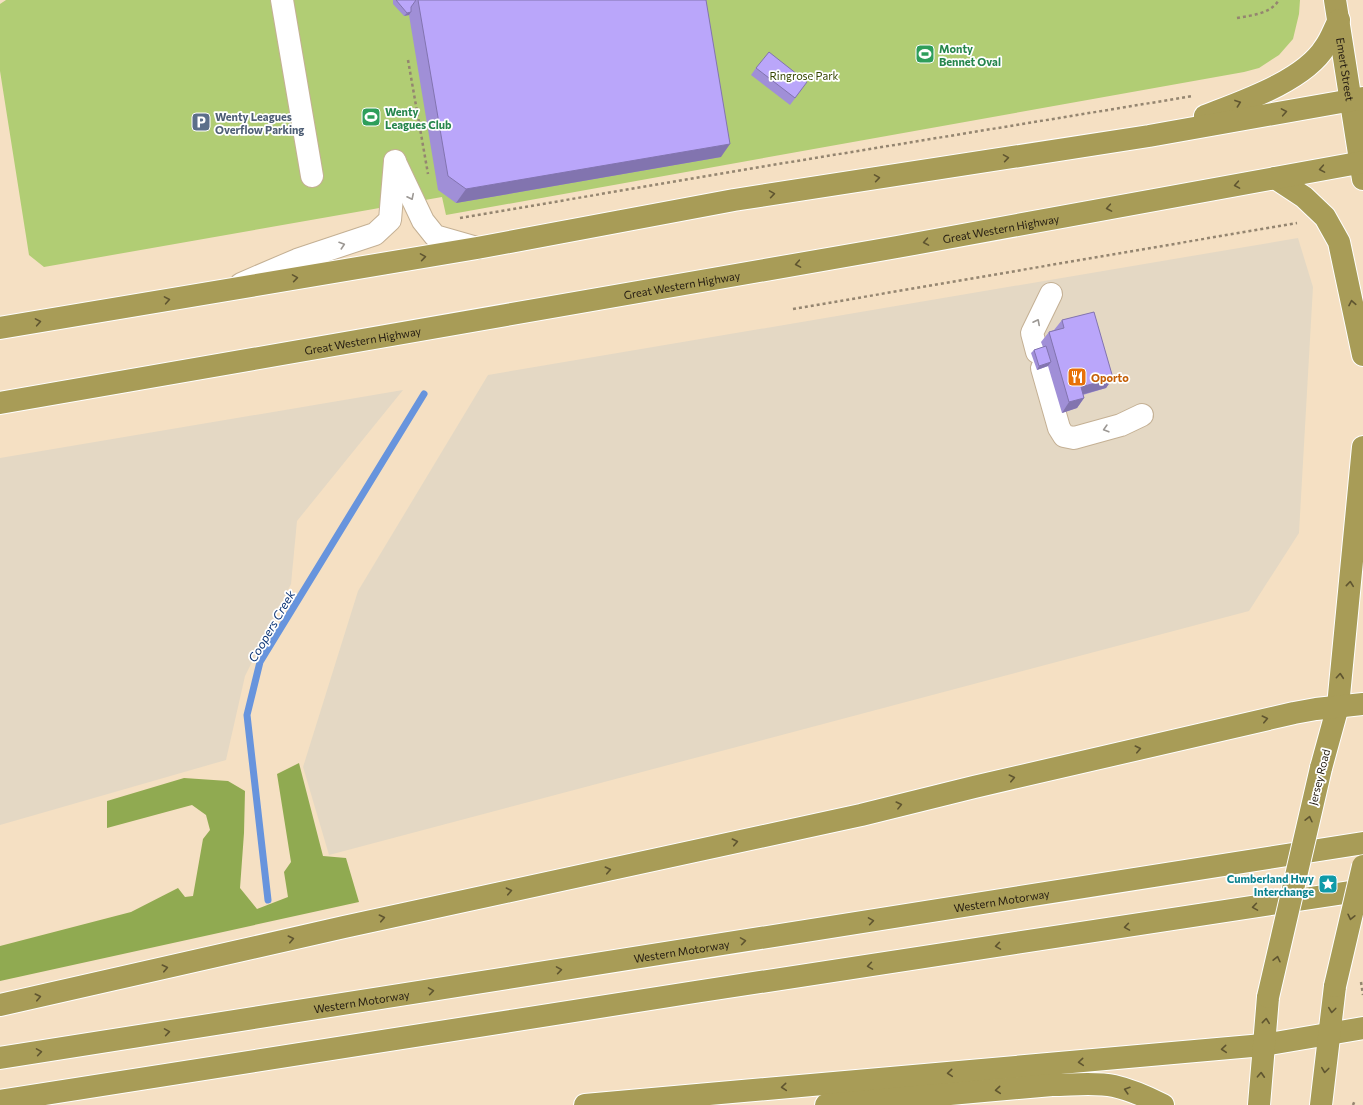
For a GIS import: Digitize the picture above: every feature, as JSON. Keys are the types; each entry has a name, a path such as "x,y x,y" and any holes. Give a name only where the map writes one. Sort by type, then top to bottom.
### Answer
{"highway":[{"name":"Emert Street","path":"1337,10 1357,99 1362,167"},
{"path":"1149,136 1255,97 1304,70 1325,48 1337,10"},
{"path":"0,328 476,248 734,200 1149,136 1357,99"},
{"name":"Great Western Highway","path":"0,403 881,250 1275,178 1362,167"},
{"path":"1275,178 1304,197 1325,217 1339,242 1363,355"},
{"name":"Jersey Road","path":"1259,1105 1268,998 1321,768 1338,706 1363,447"},
{"path":"0,1005 344,927 861,815 974,787 1294,713 1338,706 1363,704"},
{"name":"Western Motorway","path":"0,1058 1363,843"},
{"path":"1321,1105 1335,986 1363,866"},
{"path":"0,1102 695,992 1363,890"},
{"path":"585,1105 1263,1045 1329,1035 1363,1028"},
{"path":"826,1105 1052,1085 1086,1084 1113,1086 1143,1095 1163,1105"}],"lane":[{"path":"282,0 312,176"},
{"path":"228,289 297,260 375,234 390,220 395,161 423,221 435,236 476,248"},
{"path":"1051,294 1032,333 1059,428 1064,436 1074,438 1121,425 1142,415"}],"path":[{"path":"1237,18 1264,13 1276,5 1279,0"},
{"path":"408,60 429,179"},
{"path":"455,219 1196,95"},
{"path":"792,309 1299,223"},
{"path":"1361,982 1363,995"},
{"path":"1353,1105 1355,1100"}],"shaded area":[{"path":"1298,238 1313,287 1299,533 1249,611 329,855 303,767 358,591 488,375"},
{"path":"403,390 297,521 291,584 245,676 226,760 0,825 0,458"}],"green space":[{"name":"Wenty Leagues Club","path":"6,0 1300,0 1299,14 1293,39 1279,55 1259,68 1244,72 446,215 442,197 44,267 29,255 0,71 0,4"},
{"path":"299,763 323,856 346,858 359,902 0,981 0,946 131,912 178,888 185,897 193,896 203,839 210,830 206,815 192,805 107,828 107,801 184,778 228,781 245,791 240,888 257,909 288,897 284,872 291,862 277,774"}],"building":[{"path":"396,0 416,0 411,7 411,12 407,13"},
{"path":"418,0 706,0 730,144 466,189 448,176"},
{"path":"769,52 807,82 795,98 756,68"},
{"name":"Oporto","path":"1094,312 1113,378 1081,387 1084,398 1069,402 1049,332 1064,328 1062,320"},
{"path":"1046,346 1051,362 1039,366 1034,350"}],"waterway":[{"name":"Coopers Creek","path":"268,900 247,715 260,662 424,394"}],"place":[{"name":"Monty Bennet Oval","path":"925,54"},
{"name":"Wenty Leagues Club","path":"371,117"},
{"name":"Wenty Leagues Overflow Parking","path":"201,122"},
{"name":"Oporto","path":"1077,377"},
{"name":"Cumberland Hwy Interchange","path":"1328,884"}],"park label":[{"name":"Ringrose Park","path":"804,75"}]}
